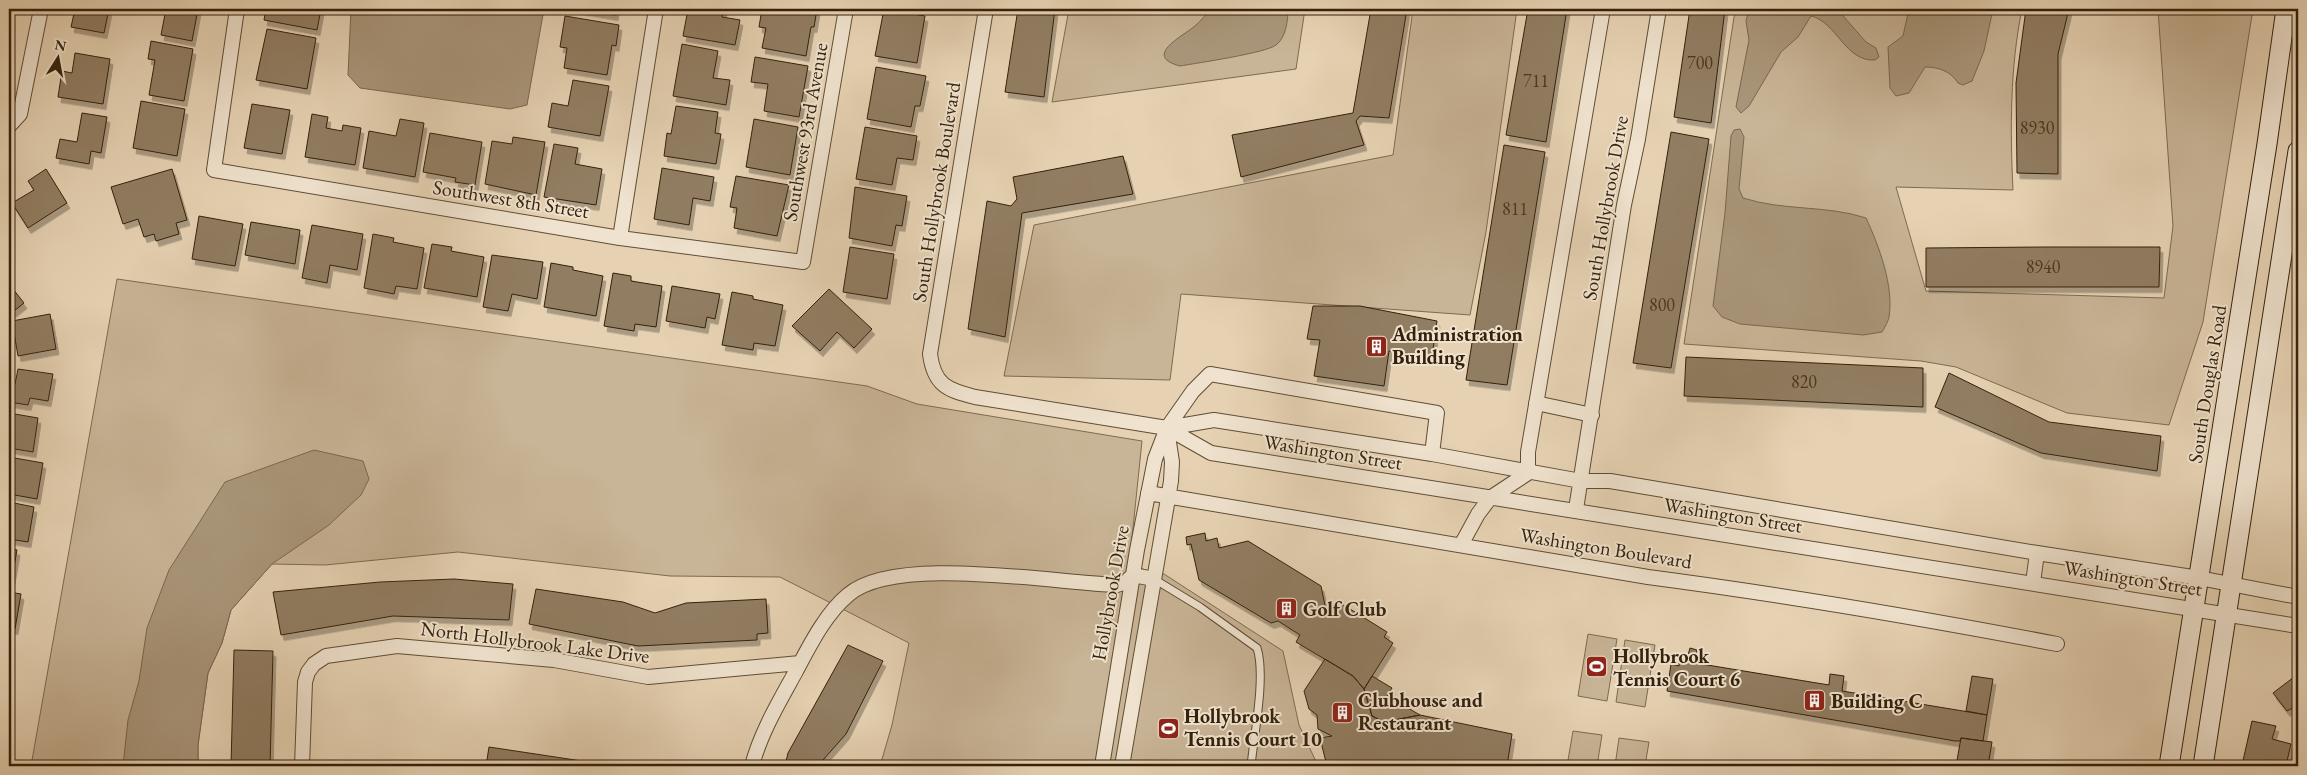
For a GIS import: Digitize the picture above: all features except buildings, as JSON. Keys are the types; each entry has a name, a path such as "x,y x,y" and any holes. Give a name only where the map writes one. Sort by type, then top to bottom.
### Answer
{"main road":[{"name":"South Douglas Road","path":"2168,766 2199,578 2286,9"},
{"path":"2203,766 2232,584 2264,361 2298,151"}],"street":[{"path":"9,126 20,114 41,9"},
{"name":"Southwest 8th Street","path":"237,9 214,170 620,238 803,262"},
{"path":"620,238 656,9"},
{"name":"Southwest 93rd Avenue","path":"803,262 846,9"},
{"name":"South Hollybrook Boulevard","path":"938,380 932,369 930,354 986,9"},
{"name":"South Hollybrook Drive","path":"1528,473 1528,452 1603,9"},
{"name":"South Hollybrook Drive","path":"1576,509 1624,205 1638,139 1659,9"},
{"name":"Hollybrook Drive","path":"1102,766 1133,575 1156,459 1167,428 1193,391 1210,374 1437,413 1432,454"},
{"name":"Washington Street","path":"938,380 949,389 975,397 1167,428 1214,420 1432,454 1528,473 1581,481 1610,481 2037,553 2199,578 2298,597"},
{"path":"1536,403 1592,415"},
{"name":"Washington Street","path":"1167,428 1210,453 1490,498 1576,509 2298,626"},
{"name":"Hollybrook Drive","path":"1122,766 1168,496 1172,462 1167,428"},
{"path":"1461,545 1478,514 1490,498 1528,473"},
{"name":"Washington Boulevard","path":"1148,493 1667,579 1717,585 1946,622 2057,644"},
{"path":"2033,583 2037,553"},
{"path":"752,766 763,737 800,663 838,605 849,594 864,584 884,577 954,573 1117,585 1126,582 1133,575 1154,579"},
{"name":"North Hollybrook Lake Drive","path":"302,766 305,682 308,672 314,664 326,656 397,646 554,660 648,676 800,663"}],"lane":[{"path":"1154,579 1200,606 1257,648 1260,658 1260,675 1251,766"}],"shaded area":[{"path":"351,9 544,9 527,105 510,109 360,88 348,75"},
{"path":"1069,9 1305,9 1296,69 1052,102"},
{"path":"1211,9 1288,9 1288,18 1282,38 1276,45 1270,48 1180,66 1169,62 1165,57 1165,52 1169,46 1195,26"},
{"path":"1413,9 1517,9 1486,232 1470,315 1181,294 1170,380 1004,376 1034,225 1393,155"},
{"path":"1738,9 2022,9 2013,76 2011,145 2013,190 1896,187 1926,291 2164,298 2173,226 2158,9 2253,9 2203,322 2169,425 2067,413 1956,367 1921,361 1684,344 1734,17"},
{"path":"1749,9 1837,9 1866,42 1876,48 1879,57 1875,60 1865,59 1856,55 1848,49 1828,26 1811,16 1798,37 1781,52 1749,106 1741,113 1736,107 1749,40 1746,21"},
{"path":"1909,9 1993,9 1984,51 1972,81 1963,85 1958,83 1952,75 1944,70 1925,67 1909,93 1896,96 1890,88 1888,47 1903,36"},
{"path":"1740,129 1744,137 1739,189 1743,198 1774,205 1836,211 1866,218 1880,253 1889,292 1889,317 1882,332 1863,335 1740,324 1722,317 1713,306 1725,213 1731,136 1734,130"},
{"path":"117,279 867,386 917,404 1142,441 1130,557 1141,568 1164,574 1283,651 1299,725 1318,766 880,766 892,725 909,643 780,577 670,576 458,552 325,565 272,564 231,610 222,643 208,673 198,745 198,766 31,766"},
{"path":"314,450 363,461 369,479 361,495 329,525 272,564 231,610 222,643 208,673 198,745 198,766 123,766 128,720 139,681 147,628 169,570 225,482"},
{"name":"Hollybrook Tennis Court 6","path":"1588,634 1617,639 1607,701 1578,696"},
{"path":"1625,640 1655,645 1645,707 1616,702"},
{"path":"1573,731 1602,735 1597,766 1567,766"},
{"path":"1619,738 1649,742 1645,766 1615,766"}],"place":[{"name":"Administration Building","path":"1376,346"},
{"name":"Golf Club","path":"1287,609"},
{"name":"Hollybrook Tennis Court 6","path":"1597,667"},
{"name":"Building C","path":"1815,701"},
{"name":"Clubhouse and Restaurant","path":"1342,712"},
{"name":"Hollybrook Tennis Court 10","path":"1168,728"}]}
